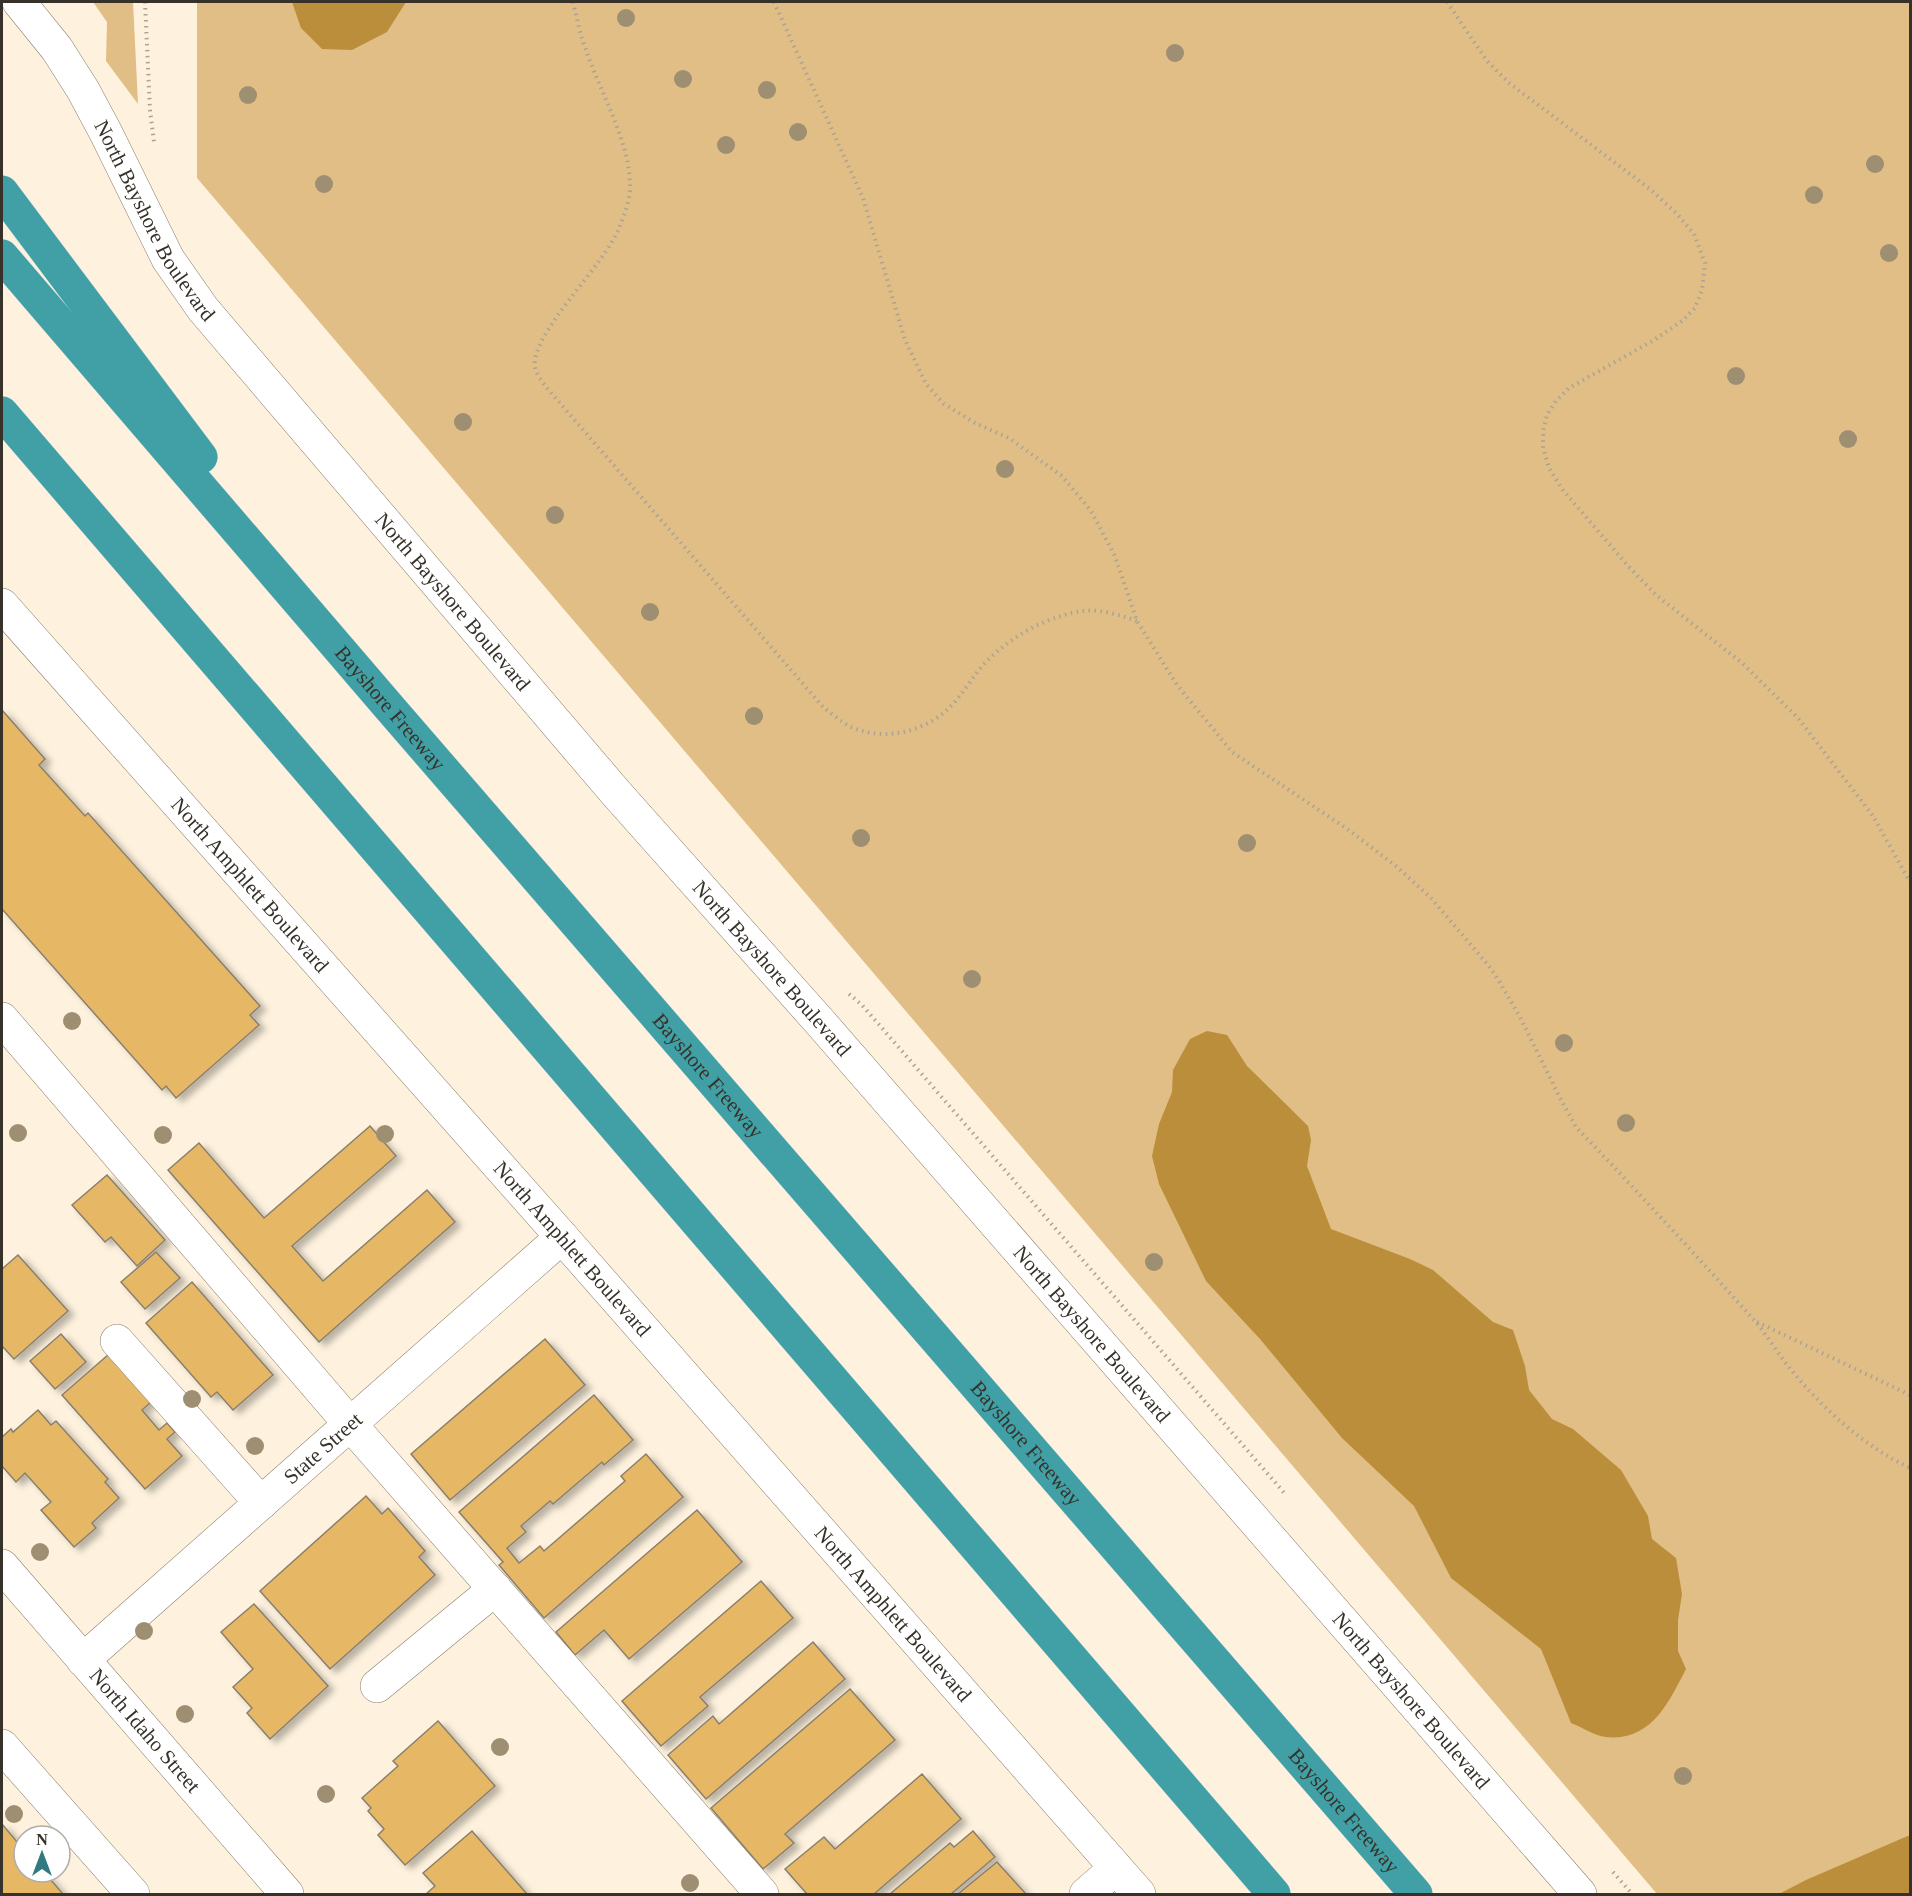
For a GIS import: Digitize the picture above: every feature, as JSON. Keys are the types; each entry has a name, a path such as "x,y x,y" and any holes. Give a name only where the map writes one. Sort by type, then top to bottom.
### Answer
{"highway":[{"path":"2,192 389,708"},
{"name":"Bayshore Freeway","path":"2,256 389,708 1416,1894"},
{"path":"2,414 1274,1894"}],"street":[{"name":"North Bayshore Boulevard","path":"19,2 57,49 83,90 168,260 203,309 616,793 819,1021 1580,1894"},
{"name":"North Amphlett Boulevard","path":"2,605 562,1237 1139,1894"},
{"path":"2,1019 350,1424 762,1894"},
{"name":"State Street","path":"83,1660 562,1237"},
{"path":"117,1341 261,1503"},
{"name":"North Idaho Street","path":"2,1566 286,1894"},
{"path":"377,1686 495,1589"},
{"path":"2,1746 133,1894"},
{"path":"1086,1894 1116,1868"}],"path":[{"path":"145,2 150,110 155,150"},
{"path":"573,2 585,49 620,136 631,186 618,232 605,254 541,339 535,356 535,369 546,387 823,707 848,726 874,734 906,732 929,723 949,708 988,660 1016,638 1047,620 1085,611 1118,614 1137,621"},
{"path":"774,2 863,198 905,340 926,384 944,404 975,423 1009,438 1062,476 1091,511 1115,556 1137,621 1177,685 1232,753 1346,828 1397,867 1430,897 1499,981 1521,1018 1576,1127 1756,1322 1788,1366 1818,1399 1871,1445 1911,1468"},
{"path":"1447,2 1488,61 1509,83 1650,189 1677,214 1694,234 1704,264 1702,290 1695,308 1682,321 1654,340 1569,388 1556,400 1547,415 1543,431 1543,448 1550,468 1562,489 1656,595 1742,663 1798,718 1874,816 1911,882"},
{"path":"844,990 862,1005 1290,1499"},
{"path":"1756,1322 1911,1395"},
{"path":"1609,1868 1632,1894"}],"shaded area":[{"path":"93,2 133,2 138,104 106,61 107,22"},
{"path":"197,2 1910,2 1910,1894 1657,1894 197,178"},
{"path":"292,2 406,2 387,32 352,50 322,49 301,28"},
{"path":"1207,1031 1227,1035 1247,1066 1308,1126 1311,1140 1307,1166 1331,1229 1433,1270 1493,1322 1513,1330 1525,1366 1529,1390 1552,1419 1573,1429 1621,1470 1648,1516 1652,1539 1676,1558 1682,1594 1678,1620 1678,1651 1686,1669 1665,1706 1647,1726 1622,1737 1606,1737 1571,1723 1541,1649 1451,1578 1414,1506 1342,1438 1260,1339 1206,1281 1159,1184 1152,1156 1159,1124 1172,1092 1173,1070 1190,1039"},
{"path":"1910,1835 1910,1894 1779,1894 1806,1880"}],"building":[{"path":"2,710 45,759 39,765 85,816 88,813 260,1006 250,1015 259,1025 176,1098 166,1086 162,1090 2,909"},
{"path":"370,1126 396,1156 292,1246 323,1281 427,1190 455,1222 319,1342 168,1170 199,1143 264,1218"},
{"path":"107,1175 165,1240 137,1266 111,1237 105,1242 72,1205"},
{"path":"156,1252 180,1278 145,1309 121,1282"},
{"path":"18,1255 68,1311 14,1359 2,1346 2,1269"},
{"path":"192,1282 273,1375 233,1410 217,1392 211,1397 146,1323"},
{"path":"61,1334 86,1362 55,1389 30,1361"},
{"path":"545,1339 585,1385 450,1500 411,1454"},
{"path":"109,1354 151,1402 142,1410 159,1430 167,1423 175,1432 167,1439 182,1456 145,1489 62,1395"},
{"path":"594,1395 633,1440 604,1465 602,1462 553,1504 550,1501 521,1526 526,1532 507,1548 519,1563 540,1546 544,1551 625,1481 621,1476 646,1454 683,1497 544,1618 499,1565 503,1562 459,1512"},
{"path":"38,1410 51,1425 56,1421 108,1479 105,1482 119,1498 92,1523 96,1528 74,1547 41,1510 51,1502 25,1473 16,1482 2,1466 2,1437 11,1429 13,1432"},
{"path":"366,1496 382,1514 388,1508 425,1551 419,1557 435,1575 330,1669 260,1591"},
{"path":"697,1510 742,1562 629,1659 604,1630 575,1655 556,1632"},
{"path":"761,1581 793,1618 700,1697 708,1706 661,1746 622,1701"},
{"path":"254,1604 328,1686 270,1739 247,1713 252,1708 233,1687 253,1669 221,1632"},
{"path":"813,1642 845,1679 706,1799 668,1755 713,1716 719,1724"},
{"path":"850,1689 895,1740 785,1834 794,1843 763,1869 711,1808"},
{"path":"438,1721 495,1786 405,1865 378,1835 384,1829 368,1811 371,1808 362,1798 398,1766 393,1761"},
{"path":"922,1774 961,1819 874,1894 807,1894 785,1869 824,1837 835,1849"},
{"path":"2,1824 12,1836 12,1884 54,1884 63,1894 2,1894"},
{"path":"472,1831 527,1894 426,1894 435,1886 423,1873"},
{"path":"973,1831 995,1857 951,1894 890,1894 950,1843 954,1847"},
{"path":"997,1862 1026,1894 958,1894"}]}
